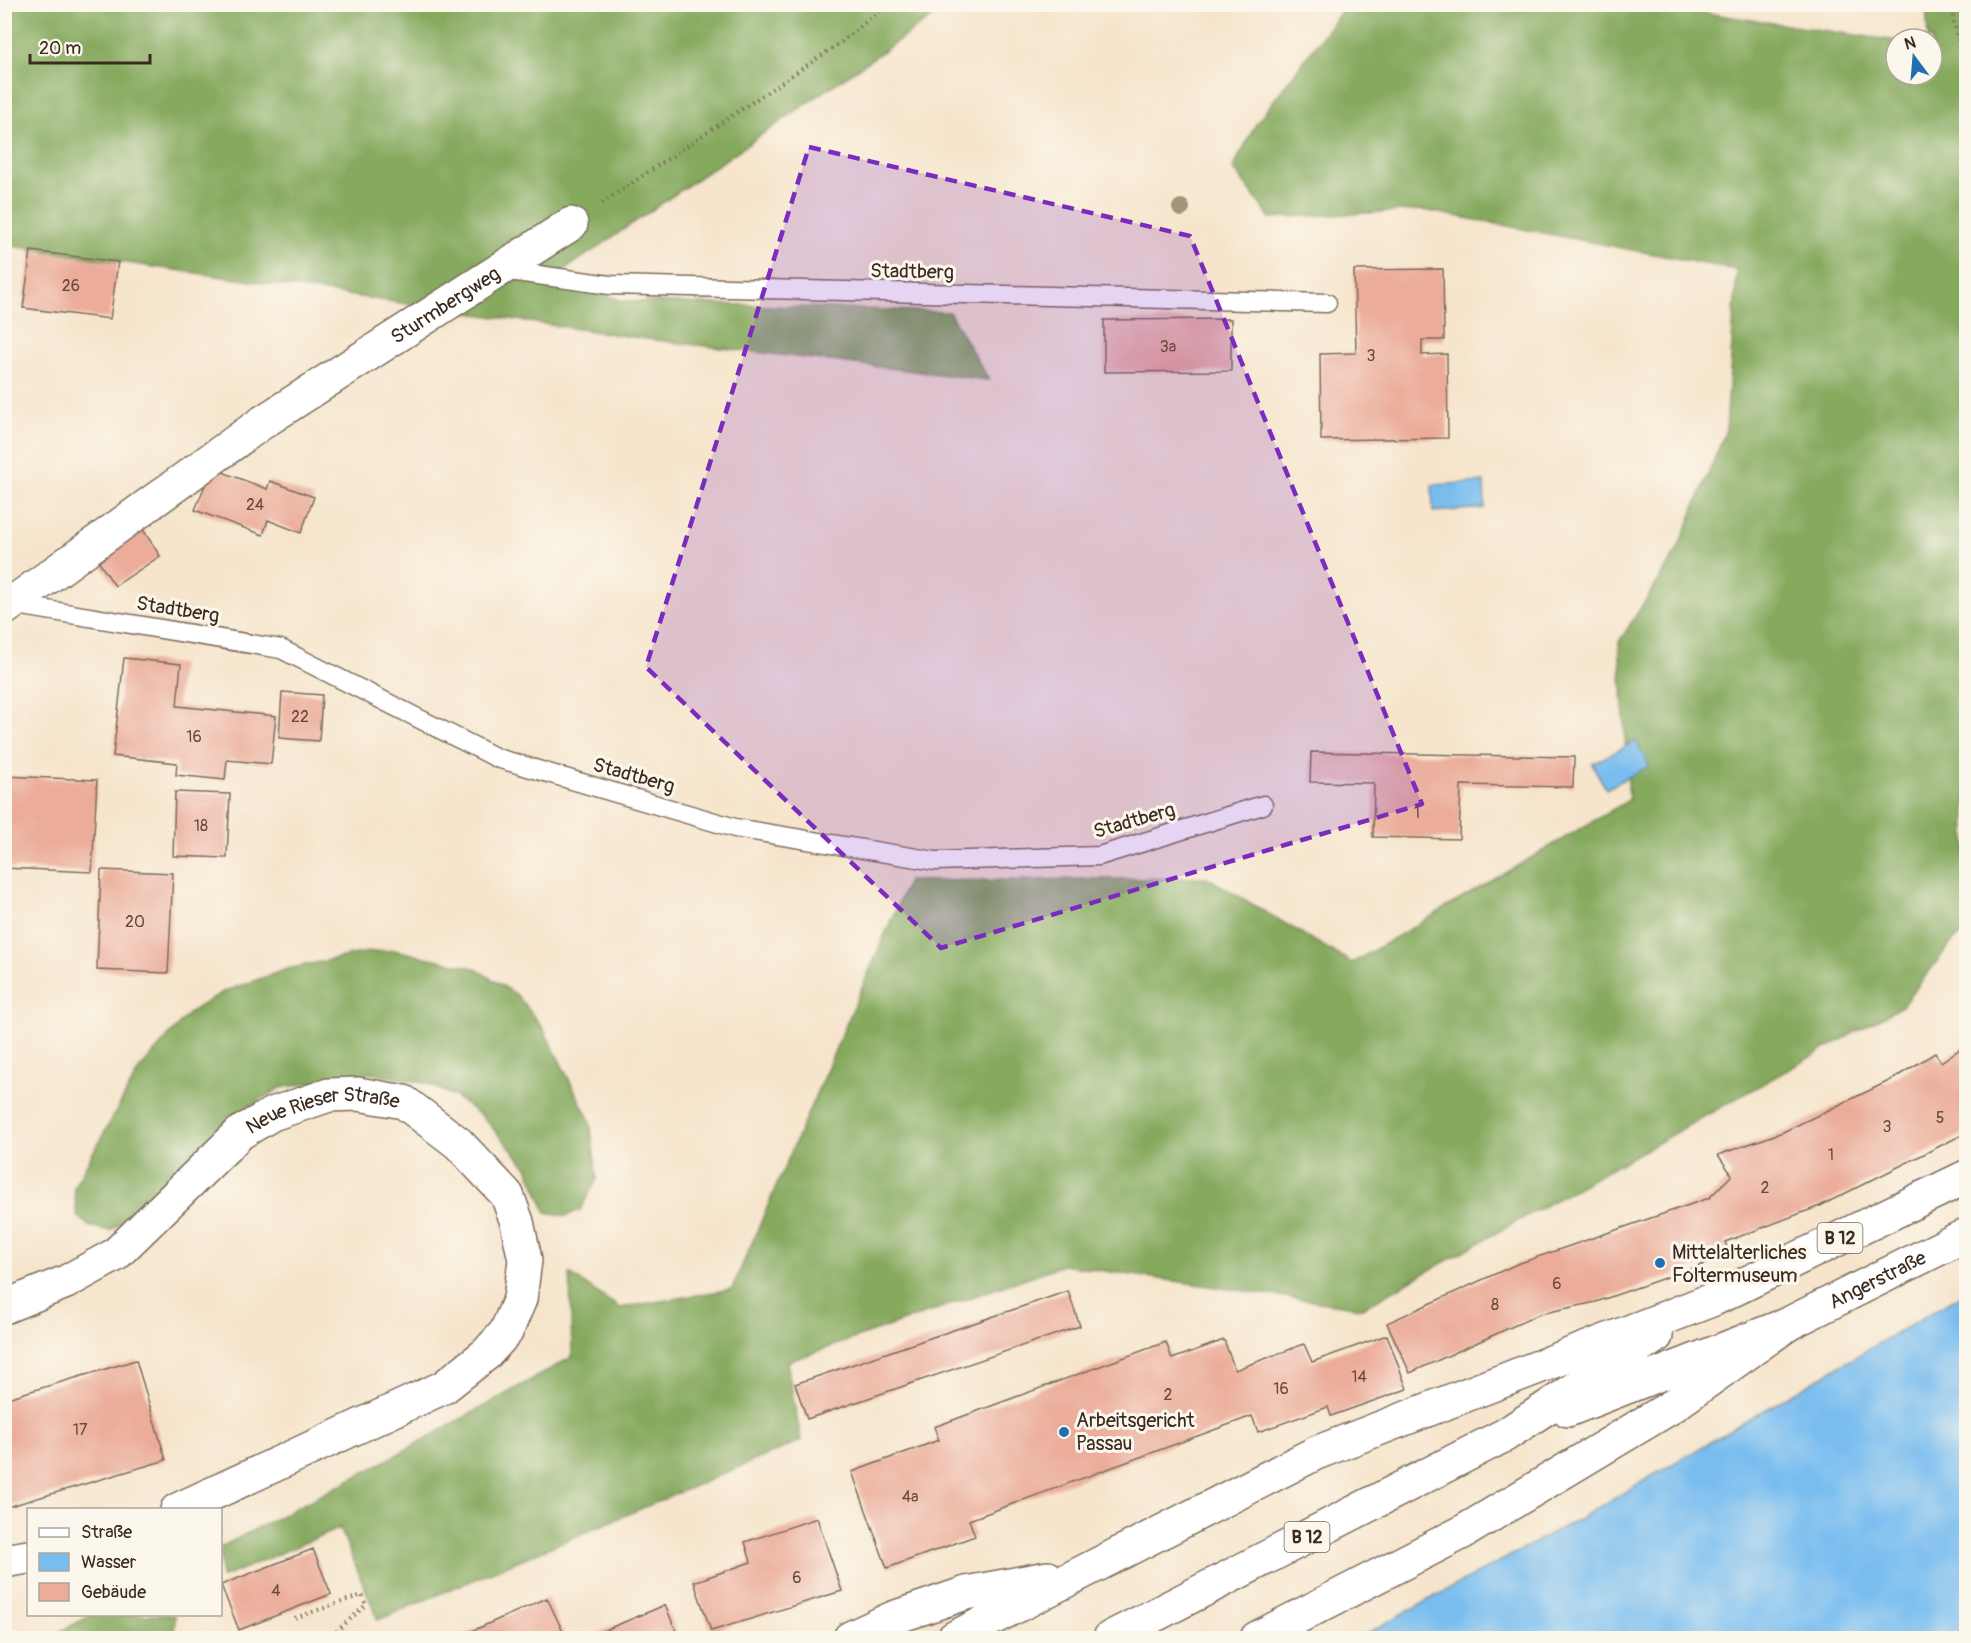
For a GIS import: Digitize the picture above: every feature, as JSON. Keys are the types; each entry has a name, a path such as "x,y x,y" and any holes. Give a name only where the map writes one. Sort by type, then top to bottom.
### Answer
{"main road":[{"name":"Sturmbergweg","path":"8,606 263,422 571,224"},
{"name":"Neue Rieser Straße","path":"4,1306 66,1282 115,1255 240,1133 272,1114 329,1095 358,1095 404,1102 458,1143 507,1196 517,1222 525,1260 521,1290 506,1332 486,1354 444,1387 179,1508"},
{"name":"B 12","path":"1505,1435 1714,1299 1966,1177"},
{"name":"Angerstraße","path":"1788,1324 1966,1235"},
{"path":"954,1638 1316,1453 1714,1299"},
{"name":"B 12","path":"1110,1638 1505,1435 1788,1324"},
{"path":"1257,1638 1463,1532 1671,1407 1788,1324"},
{"path":"4,1561 27,1557"},
{"path":"850,1638 893,1618 966,1593 1078,1573"}],"lane":[{"name":"Stadtberg","path":"498,269 610,285 1327,303"},
{"name":"Stadtberg","path":"8,606 280,649 497,758 735,828 923,859 1099,856 1263,805"}],"path":[{"path":"571,224 840,44 888,4"},
{"path":"1950,4 1966,67"},
{"path":"295,1618 362,1595 366,1605 329,1638"}],"highlighted area":[{"path":"809,147 1190,236 1422,804 941,948 646,667"}],"green space":[{"path":"5,5 950,5 556,276 622,301 949,312 989,380 647,339 5,245"},
{"path":"1346,5 1651,5 1884,39 1884,87 1944,87 1944,27 1927,27 1926,5 1966,5 1966,931 1953,941 1902,1006 1362,1308 1063,1265 787,1362 801,1441 378,1620 340,1528 222,1578 222,1546 380,1464 572,1357 570,1274 620,1308 732,1289 908,881 1208,878 1352,963 1629,800 1619,642 1677,551 1726,430 1737,270 1424,210 1270,218 1233,168 1256,124"},
{"path":"394,950 474,968 516,994 543,1028 590,1121 597,1179 580,1210 566,1216 546,1212 527,1167 483,1117 454,1096 426,1083 369,1073 280,1088 233,1116 183,1162 136,1211 110,1231 89,1226 77,1216 74,1187 139,1070 189,1013 223,992 287,969 362,953"},
{"path":"90,1616 175,1616 174,1638 47,1638"}],"water":[{"path":"1484,482 1485,508 1433,512 1432,485"},
{"path":"1636,741 1649,766 1606,789 1592,764"},
{"path":"1966,1292 1966,1638 1358,1638 1577,1520"}],"building":[{"path":"31,251 118,262 110,319 23,308"},
{"path":"1443,269 1444,340 1422,340 1422,355 1447,354 1448,438 1321,440 1320,354 1356,353 1354,270"},
{"path":"1231,319 1231,371 1104,372 1104,320"},
{"path":"212,468 267,489 270,481 314,497 301,533 268,520 263,535 195,510"},
{"path":"140,525 160,556 115,586 94,555"},
{"path":"124,658 181,664 177,706 276,716 271,764 227,760 225,780 176,775 177,763 113,756"},
{"path":"282,692 322,695 319,741 279,738"},
{"path":"1311,752 1574,757 1573,787 1461,785 1459,839 1373,837 1374,783 1310,782"},
{"path":"4,776 97,780 92,872 4,868"},
{"path":"175,792 230,794 227,858 173,856"},
{"path":"101,870 173,873 168,973 97,970"},
{"path":"1966,1045 1966,1133 1820,1206 1725,1242 1730,1255 1596,1302 1540,1314 1410,1373 1387,1323 1517,1264 1709,1198 1732,1175 1718,1155 1783,1132 1891,1080 1935,1053 1941,1062"},
{"path":"1068,1291 1080,1326 807,1419 795,1384"},
{"path":"1387,1335 1407,1389 1331,1416 1328,1407 1258,1432 1252,1416 969,1520 975,1536 887,1568 852,1472 939,1440 934,1427 1166,1342 1172,1359 1224,1340 1235,1370 1304,1344 1312,1362"},
{"path":"136,1360 166,1460 4,1508 4,1399"},
{"path":"817,1518 842,1591 711,1631 694,1582 751,1562 745,1542"},
{"path":"313,1549 331,1594 239,1630 222,1585"},
{"path":"547,1598 566,1638 456,1638"},
{"path":"665,1605 679,1638 600,1638 598,1633"}],"place":[{"name":"Mittelalterliches Foltermuseum","path":"1660,1263"},
{"name":"Arbeitsgericht Passau","path":"1064,1432"}]}
